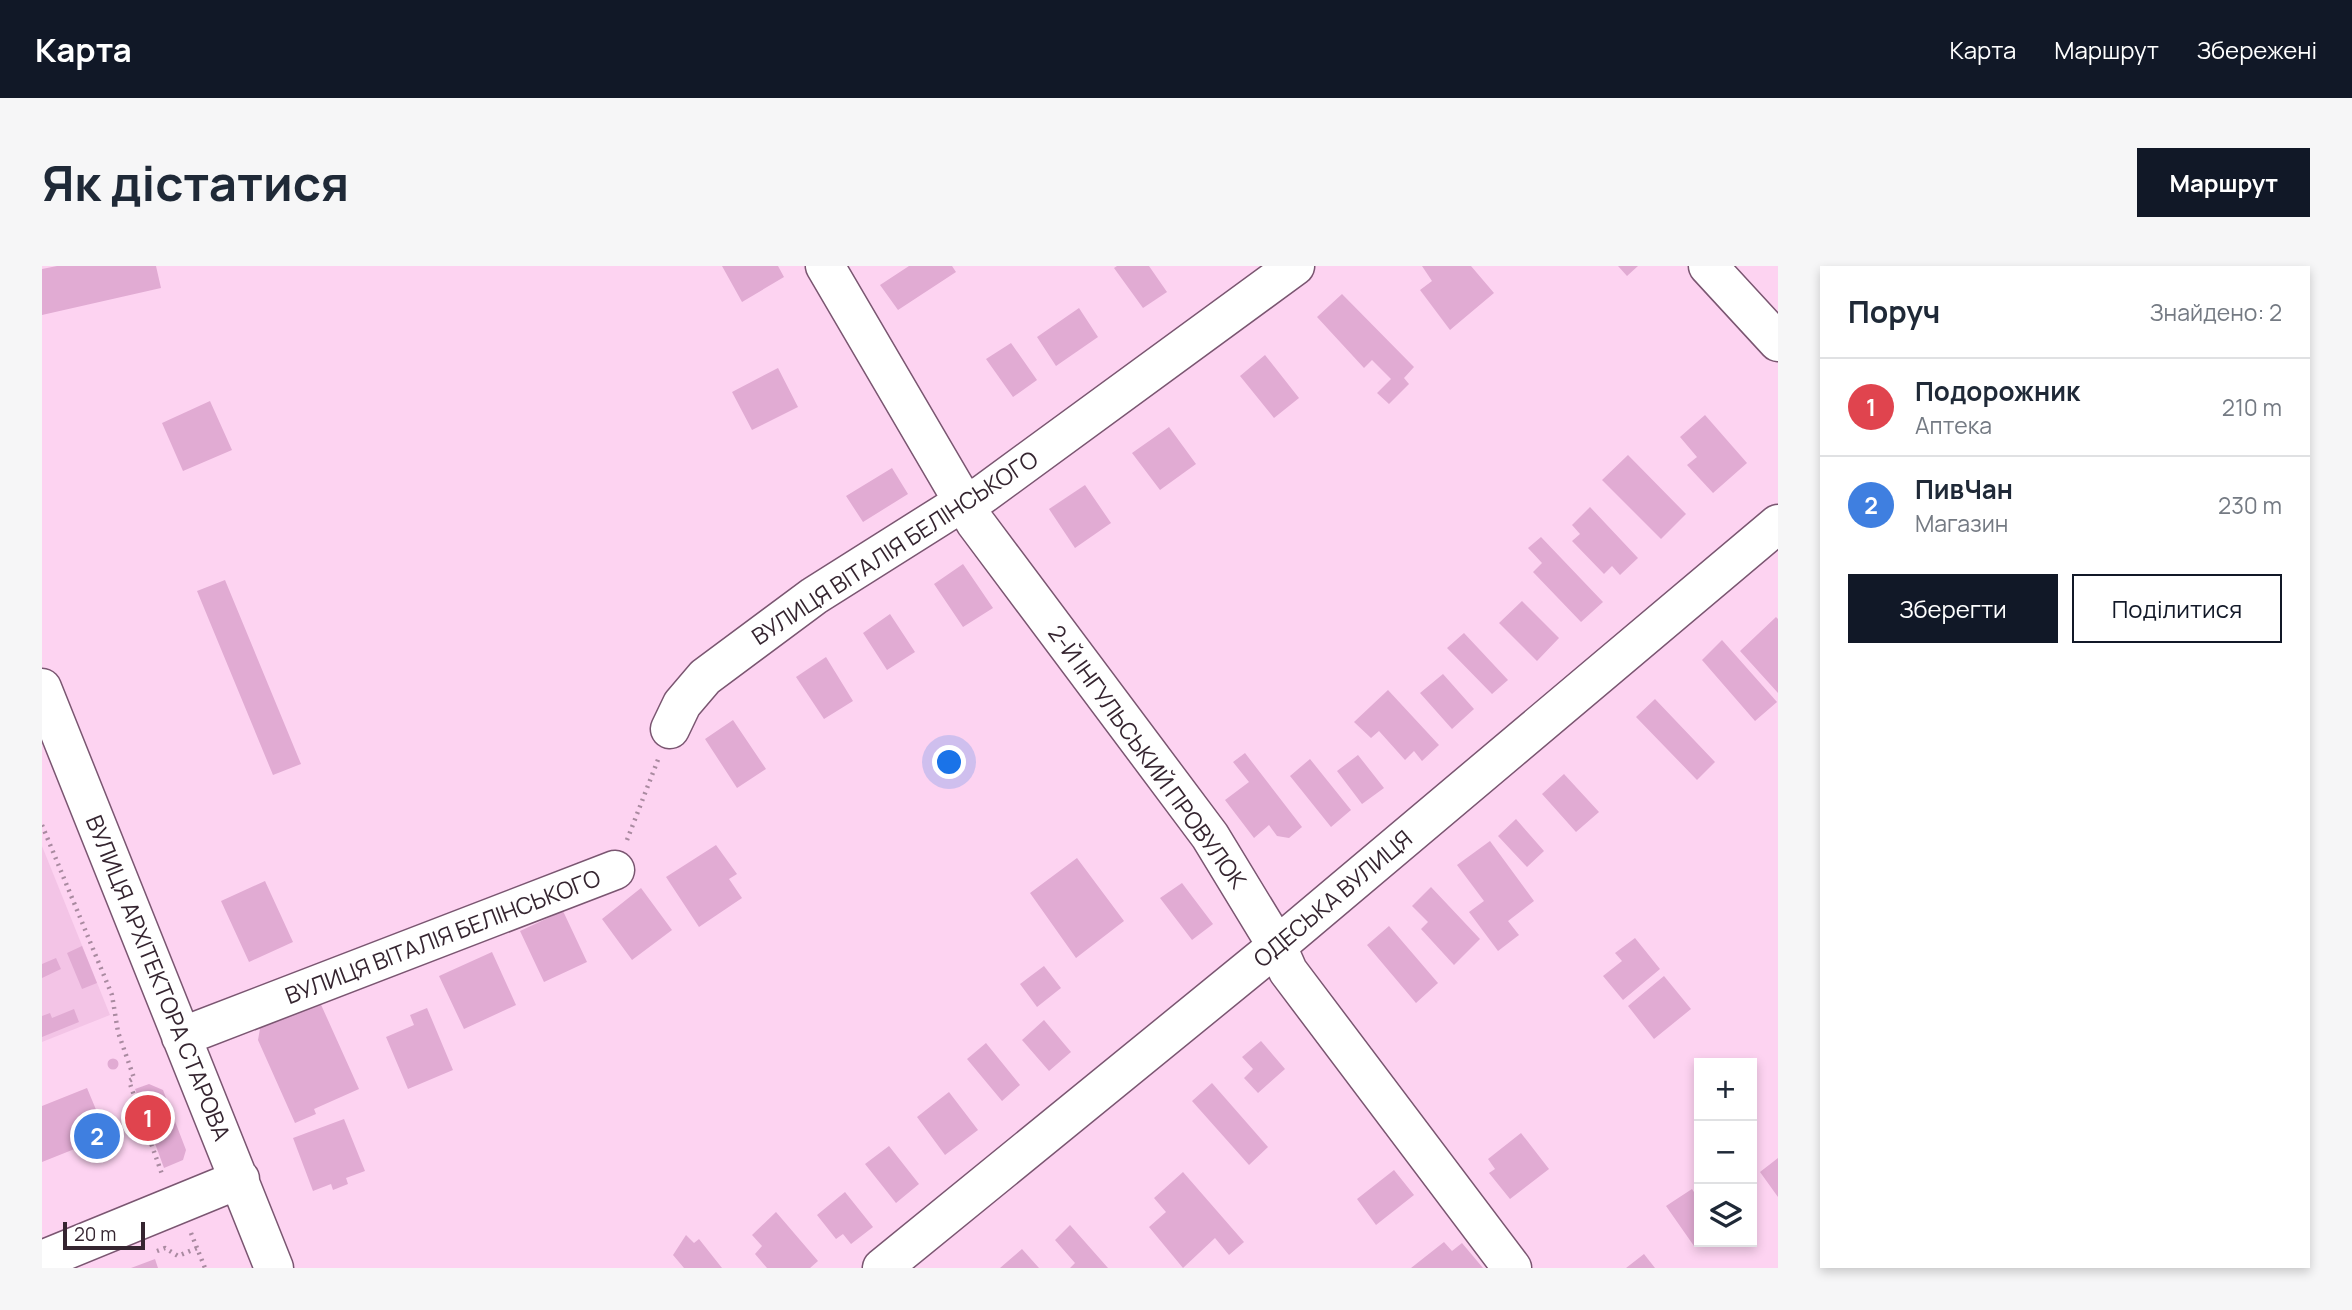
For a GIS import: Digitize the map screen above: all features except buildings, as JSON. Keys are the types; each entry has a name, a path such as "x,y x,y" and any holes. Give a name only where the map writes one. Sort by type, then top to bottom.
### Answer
{"street":[{"name":"2-Й ІНГУЛЬСЬКИЙ ПРОВУЛОК","path":"825,266 963,502 1210,836 1278,946 1288,971 1512,1268"},
{"name":"ВУЛИЦЯ ВІТАЛІЯ БЕЛІНСЬКОГО","path":"670,729 682,704 705,677 814,596 963,502 982,495 1295,266"},
{"path":"1708,266 1778,342"},
{"name":"ОДЕСЬКА ВУЛИЦЯ","path":"883,1268 1278,946 1778,524"},
{"name":"ВУЛИЦЯ АРХІТЕКТОРА СТАРОВА","path":"42,688 274,1268"},
{"name":"ВУЛИЦЯ ВІТАЛІЯ БЕЛІНСЬКОГО","path":"181,1037 615,870"},
{"path":"42,1261 178,1202 240,1179"}],"path":[{"name":"ВУЛИЦЯ ВІТАЛІЯ БЕЛІНСЬКОГО","path":"615,870 670,729"},
{"path":"42,825 112,995 118,1032 134,1078 129,1081 166,1187 172,1185 205,1268"},
{"path":"152,1253 165,1248 178,1256 197,1248"}],"shaded area":[{"path":"42,846 110,1015 42,1042"}],"place":[{"name":"Подорожник","path":"148,1118"},
{"name":"ПивЧан","path":"97,1136"}]}
